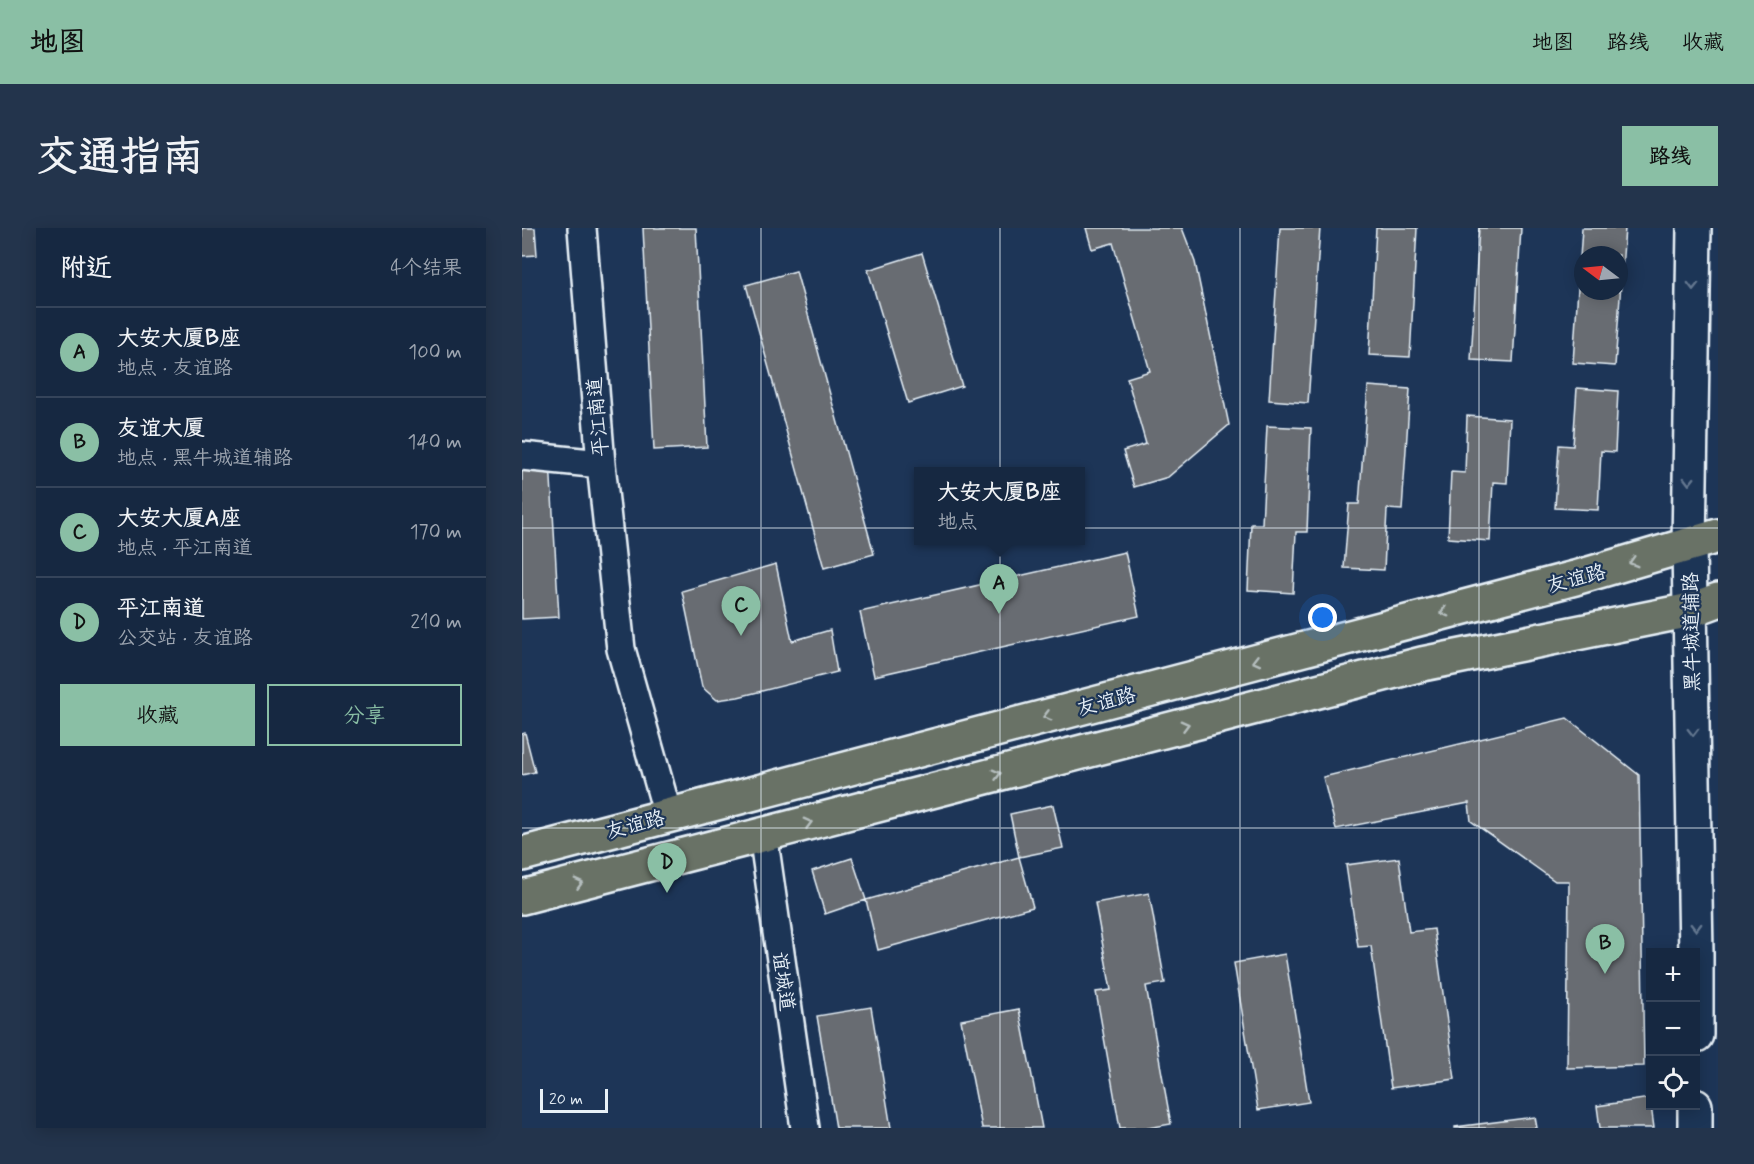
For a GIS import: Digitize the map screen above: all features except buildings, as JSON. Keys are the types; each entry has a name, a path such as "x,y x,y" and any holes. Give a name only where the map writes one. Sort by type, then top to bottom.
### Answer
{"main road":[{"name":"黑牛城道辅路","path":"1694,228 1705,605 1696,1002"},
{"name":"友谊路","path":"522,854 1564,581 1703,541"},
{"path":"522,897 1422,664 1705,605"},
{"path":"1695,1110 1695,1128"}],"street":[{"name":"平江南道","path":"582,228 601,464 621,649 668,815"},
{"path":"522,456 601,464"},
{"name":"谊城道","path":"763,834 805,1128"}],"place":[{"name":"大安大厦B座","path":"999,614"},
{"name":"大安大厦A座","path":"741,636"},
{"name":"平江南道","path":"667,893"},
{"name":"友谊大厦","path":"1605,974"}]}
